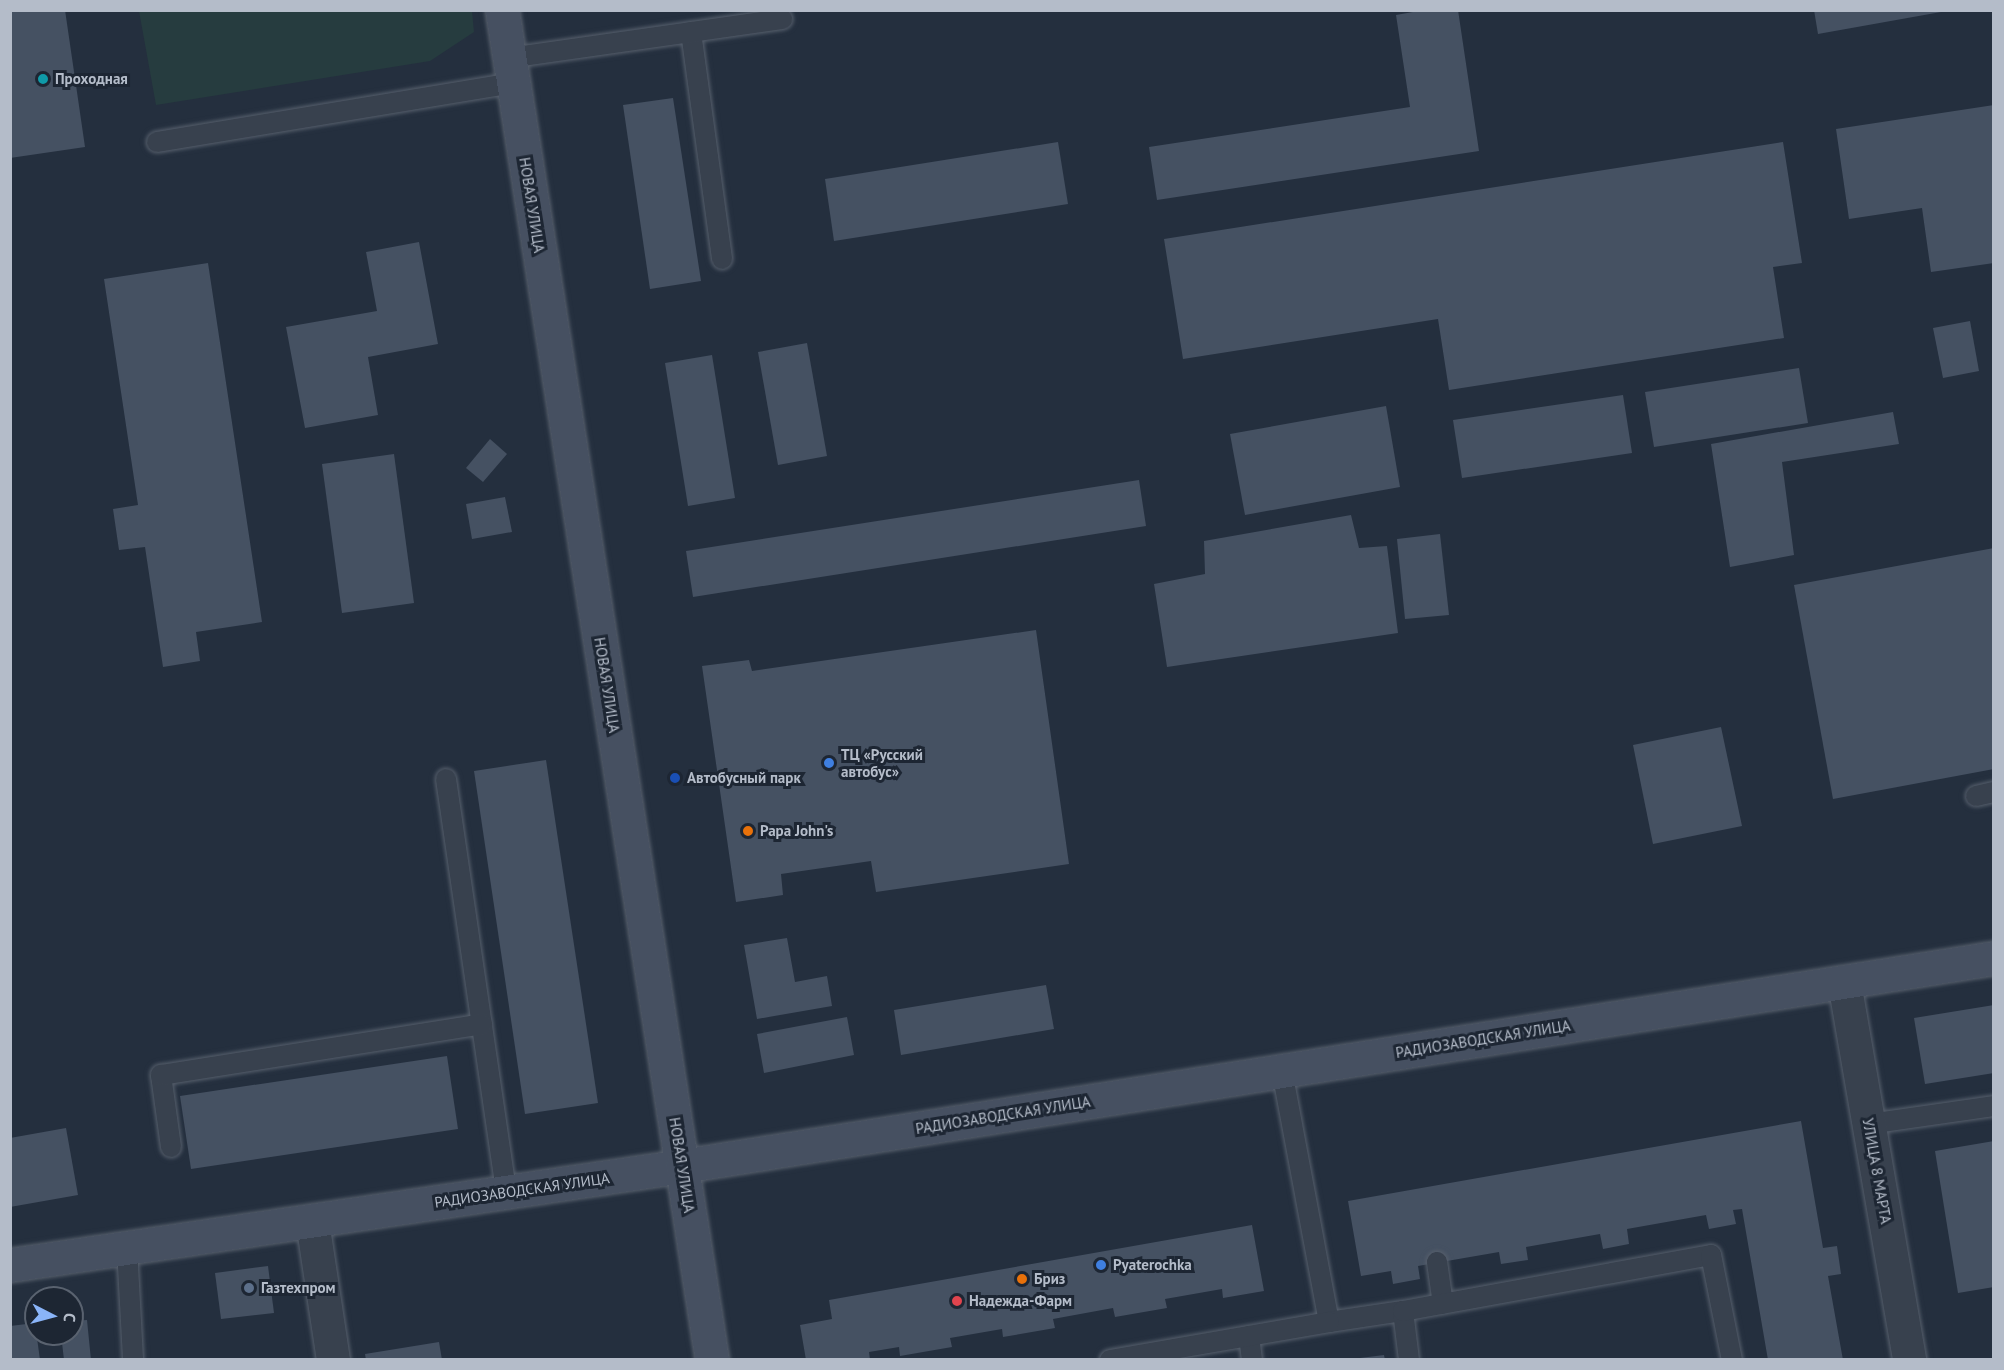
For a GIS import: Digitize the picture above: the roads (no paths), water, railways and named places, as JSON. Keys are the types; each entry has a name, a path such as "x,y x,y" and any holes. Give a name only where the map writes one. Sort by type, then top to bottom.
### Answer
{"street":[{"name":"НОВАЯ УЛИЦА","path":"502,10 712,1359"},
{"name":"РАДИОЗАВОДСКАЯ УЛИЦА","path":"10,1265 682,1166 1994,958"},
{"name":"УЛИЦА 8 МАРТА","path":"1844,982 1910,1359"},
{"path":"312,1221 333,1359"}],"lane":[{"path":"158,142 691,32 782,19"},
{"path":"691,32 722,259"},
{"path":"446,779 506,1192"},
{"path":"171,1147 161,1075 482,1024"},
{"path":"1282,1071 1329,1322"},
{"path":"1869,1124 1994,1106"},
{"path":"127,1248 133,1359"},
{"path":"1110,1359 1443,1304 1711,1255 1732,1359"},
{"path":"1437,1262 1443,1304"},
{"path":"1402,1311 1409,1359"},
{"path":"1249,1336 1252,1359"}],"place":[{"name":"Проходная","path":"43,79"},
{"name":"ТЦ «Русский автобус»","path":"829,763"},
{"name":"Автобусный парк","path":"675,778"},
{"name":"Papa John's","path":"748,831"},
{"name":"Pyaterochka","path":"1101,1265"},
{"name":"Бриз","path":"1022,1279"},
{"name":"Газтехпром","path":"249,1288"},
{"name":"Надежда-Фарм","path":"957,1301"}]}
